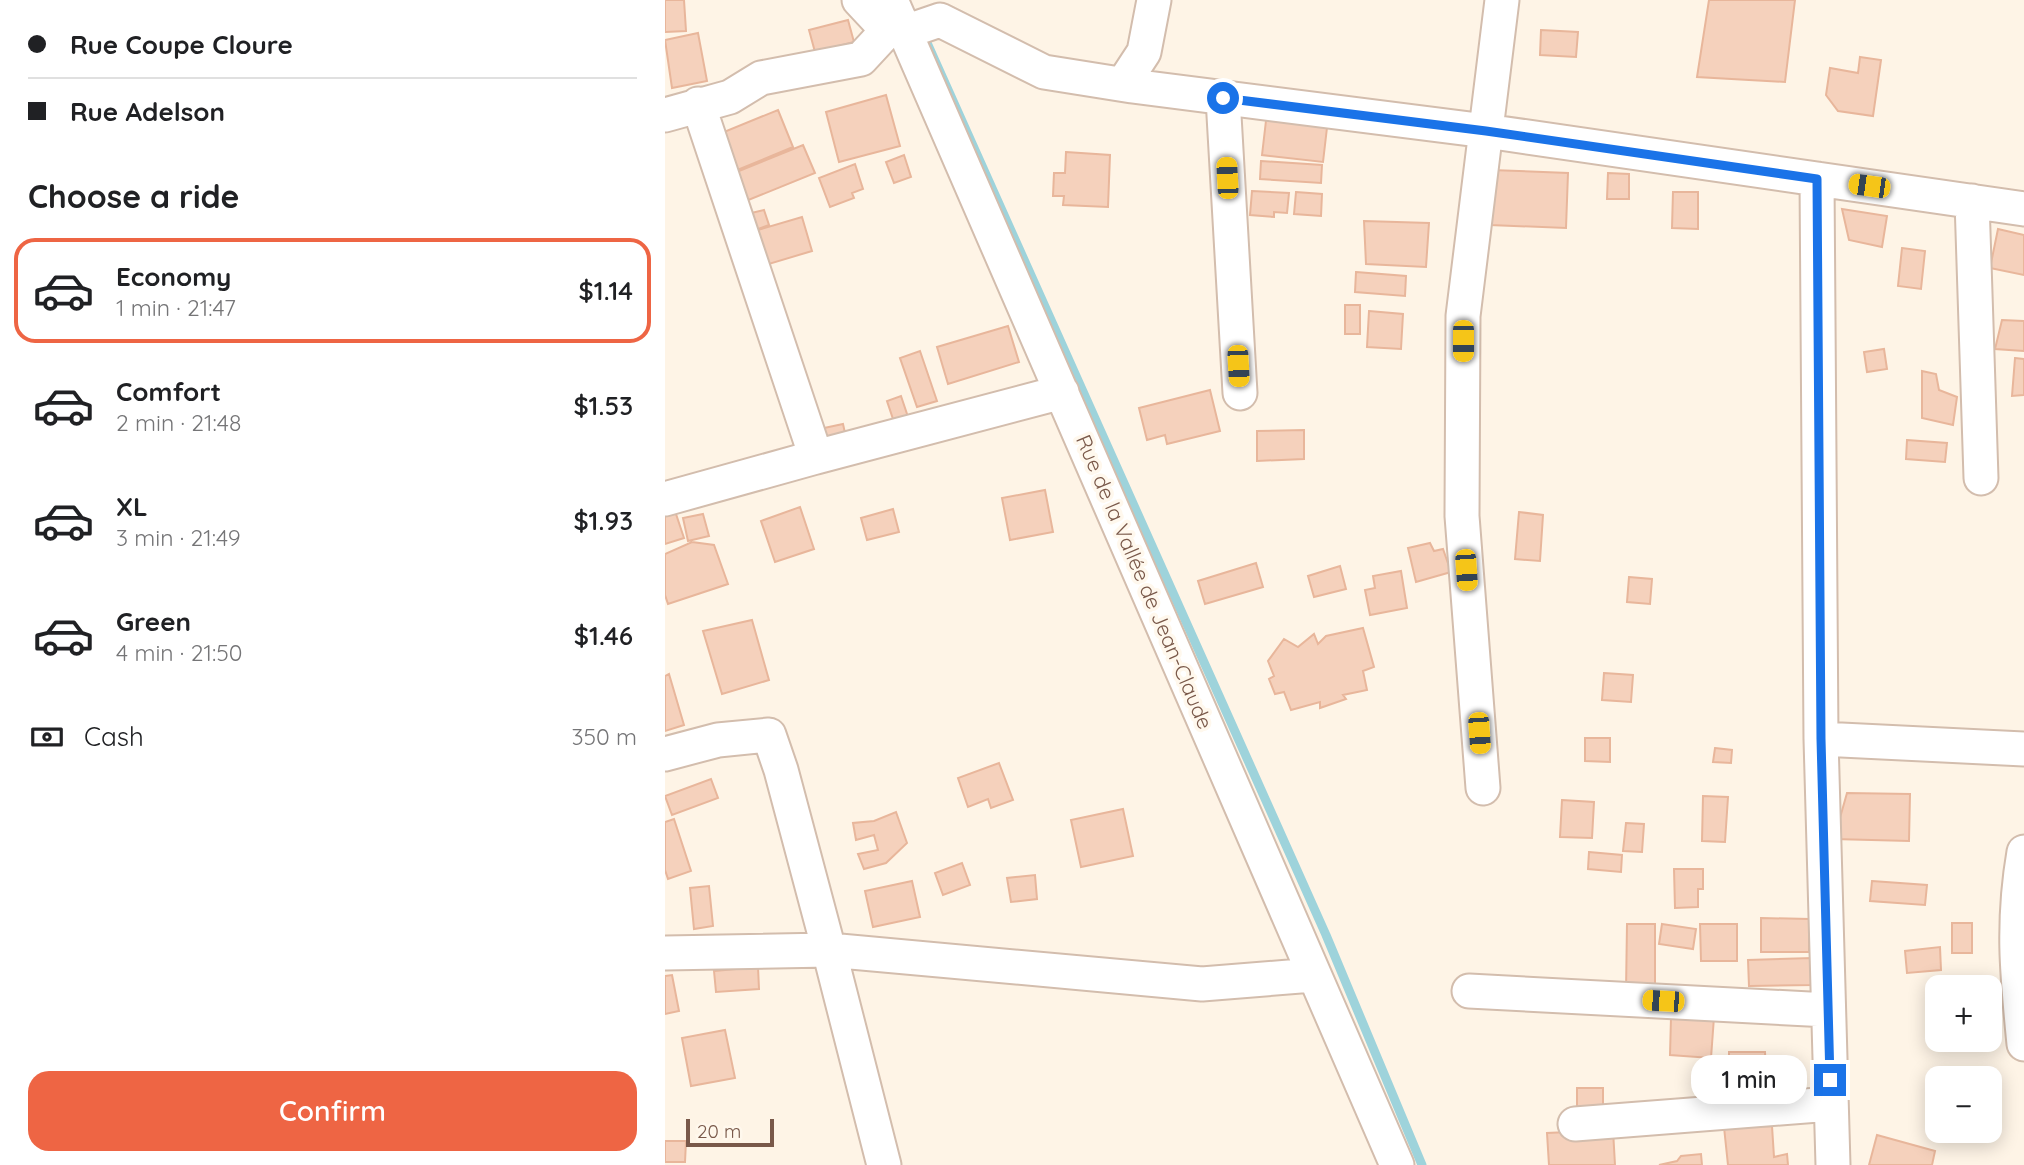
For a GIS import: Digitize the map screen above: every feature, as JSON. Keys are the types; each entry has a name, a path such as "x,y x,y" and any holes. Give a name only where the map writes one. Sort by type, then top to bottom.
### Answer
{"street":[{"path":"859,0 905,21 1044,72 1486,131 2024,209"},
{"path":"1123,84 1144,52 1154,0"},
{"path":"1483,788 1462,516 1463,316 1502,0"},
{"path":"665,115 730,97 761,78 861,59 905,21"},
{"name":"Rue de la Vallée de Jean-Claude","path":"905,21 1313,975 1398,1165"},
{"path":"1223,98 1240,393"},
{"path":"698,104 816,457"},
{"path":"1817,179 1821,739 1833,1165"},
{"path":"1972,201 1981,478"},
{"path":"665,499 1062,392"},
{"path":"665,754 718,740 769,735 781,770 884,1165"},
{"path":"1821,739 2024,749"},
{"path":"2024,852 2015,902 2015,956 2024,1044"},
{"path":"665,953 828,950 1202,984 1313,975"},
{"path":"1469,991 1828,1010"},
{"path":"1575,1124 1831,1104"}],"building":[{"path":"665,0 684,0 686,31 665,32"},
{"path":"1709,0 1795,0 1785,82 1697,77"},
{"path":"848,20 854,42 815,52 809,30"},
{"path":"1541,30 1578,32 1576,57 1540,55"},
{"path":"698,33 707,81 672,88 665,40"},
{"path":"1860,57 1881,60 1873,116 1838,111 1826,95 1830,68 1858,73"},
{"path":"886,95 900,146 839,162 826,112"},
{"path":"778,110 793,147 735,171 719,134"},
{"path":"1267,112 1328,119 1323,162 1262,155"},
{"path":"803,145 815,173 746,201 734,173"},
{"path":"1066,152 1110,155 1108,207 1063,205 1064,196 1053,196 1054,173 1065,173"},
{"path":"904,155 911,177 894,183 886,162"},
{"path":"1261,161 1322,165 1321,183 1260,179"},
{"path":"855,164 863,189 852,193 854,198 830,207 819,178"},
{"path":"1491,170 1568,173 1566,228 1490,225"},
{"path":"1608,173 1629,174 1629,199 1607,199"},
{"path":"1252,191 1289,193 1287,213 1274,212 1274,217 1250,215"},
{"path":"1296,192 1322,194 1321,216 1294,214"},
{"path":"1673,192 1698,192 1698,229 1672,228"},
{"path":"1842,209 1887,216 1882,247 1849,240"},
{"path":"764,210 769,225 753,231 747,214"},
{"path":"802,217 812,251 762,266 751,232"},
{"path":"1364,221 1429,223 1426,267 1366,264"},
{"path":"1998,229 2024,235 2024,275 1990,268"},
{"path":"1902,248 1925,251 1921,289 1898,286"},
{"path":"1356,272 1406,276 1405,296 1355,292"},
{"path":"1345,305 1360,305 1360,334 1345,334"},
{"path":"1369,311 1403,314 1401,349 1367,347"},
{"path":"2002,320 2024,321 2024,351 1995,349"},
{"path":"1008,326 1019,362 948,384 937,347"},
{"path":"1884,349 1887,369 1867,372 1864,352"},
{"path":"920,351 937,401 917,407 900,358"},
{"path":"2015,358 2024,359 2024,395 2012,396"},
{"path":"1922,371 1936,374 1939,390 1957,397 1953,425 1922,418"},
{"path":"1210,390 1220,431 1167,444 1165,435 1147,440 1139,408"},
{"path":"901,396 908,417 894,422 887,401"},
{"path":"843,424 845,433 826,437 824,428"},
{"path":"1304,430 1304,459 1257,461 1257,431"},
{"path":"1907,440 1947,443 1945,462 1906,459"},
{"path":"1045,490 1053,532 1010,540 1002,498"},
{"path":"672,502 684,538 665,544 665,504"},
{"path":"800,507 814,549 775,562 761,521"},
{"path":"893,509 899,532 867,540 861,518"},
{"path":"1519,512 1543,515 1540,561 1515,559"},
{"path":"703,514 709,536 688,541 683,518"},
{"path":"692,542 714,545 728,584 668,604 665,595 665,554"},
{"path":"1430,543 1434,551 1443,549 1451,572 1416,582 1408,548"},
{"path":"1256,563 1263,587 1205,604 1198,581"},
{"path":"1340,566 1346,589 1314,597 1308,576"},
{"path":"1401,571 1407,608 1370,615 1365,590 1375,588 1373,576"},
{"path":"1629,577 1652,579 1650,604 1627,602"},
{"path":"752,620 769,680 722,694 703,631"},
{"path":"1363,628 1374,667 1363,671 1367,690 1343,695 1346,699 1320,708 1320,702 1291,710 1284,692 1275,694 1269,679 1274,676 1268,661 1284,639 1298,647 1314,634 1318,644 1326,636"},
{"path":"1604,673 1633,675 1631,702 1602,700"},
{"path":"669,674 684,725 665,731 665,676"},
{"path":"1585,738 1610,738 1610,762 1585,761"},
{"path":"1715,748 1732,750 1731,763 1713,762"},
{"path":"999,763 1013,800 991,808 988,799 968,807 958,778"},
{"path":"711,779 718,798 672,815 665,796"},
{"path":"1847,793 1910,794 1909,841 1834,839"},
{"path":"1703,796 1728,797 1725,842 1702,841"},
{"path":"1562,800 1594,802 1592,838 1560,837"},
{"path":"1123,809 1133,856 1081,867 1071,820"},
{"path":"896,812 907,843 886,863 864,869 858,854 878,850 874,835 856,840 853,823 874,821"},
{"path":"674,819 691,871 668,879 665,870 665,822"},
{"path":"1626,823 1644,824 1642,852 1623,851"},
{"path":"1589,852 1622,855 1621,872 1588,869"},
{"path":"962,863 970,885 943,895 935,873"},
{"path":"1674,869 1703,869 1703,889 1698,889 1698,907 1675,908"},
{"path":"1035,875 1037,899 1011,902 1007,878"},
{"path":"912,881 920,917 873,927 865,891"},
{"path":"1872,881 1927,885 1925,905 1870,901"},
{"path":"709,886 713,926 694,929 690,888"},
{"path":"1761,918 1809,919 1809,952 1761,952"},
{"path":"1952,923 1972,923 1972,953 1952,953"},
{"path":"1627,924 1655,924 1655,991 1626,991"},
{"path":"1662,924 1696,929 1693,949 1659,944"},
{"path":"1700,924 1737,924 1737,961 1701,961"},
{"path":"1940,947 1941,970 1907,973 1905,951"},
{"path":"1812,958 1813,985 1749,986 1748,960"},
{"path":"758,967 759,989 716,992 714,971"},
{"path":"672,975 679,1011 665,1014 665,976"},
{"path":"1714,1017 1711,1058 1670,1055 1671,1018"},
{"path":"725,1030 735,1078 691,1086 682,1038"},
{"path":"1729,1052 1765,1052 1766,1071 1756,1073 1756,1088 1769,1090 1735,1089 1736,1071 1729,1069"},
{"path":"1577,1088 1603,1088 1603,1111 1577,1110"},
{"path":"1772,1126 1774,1157 1787,1154 1788,1165 1728,1165 1724,1127"},
{"path":"1613,1130 1615,1165 1549,1165 1547,1133"},
{"path":"1877,1135 1935,1151 1932,1165 1869,1165"},
{"path":"665,1141 686,1141 685,1162 665,1162"},
{"path":"1701,1154 1702,1165 1659,1165 1677,1161 1681,1156"}],"waterway":[{"path":"924,36 1326,935 1422,1165"}],"route":[{"path":"1223,98 1486,131 1817,179 1821,739 1830,1080"}]}
